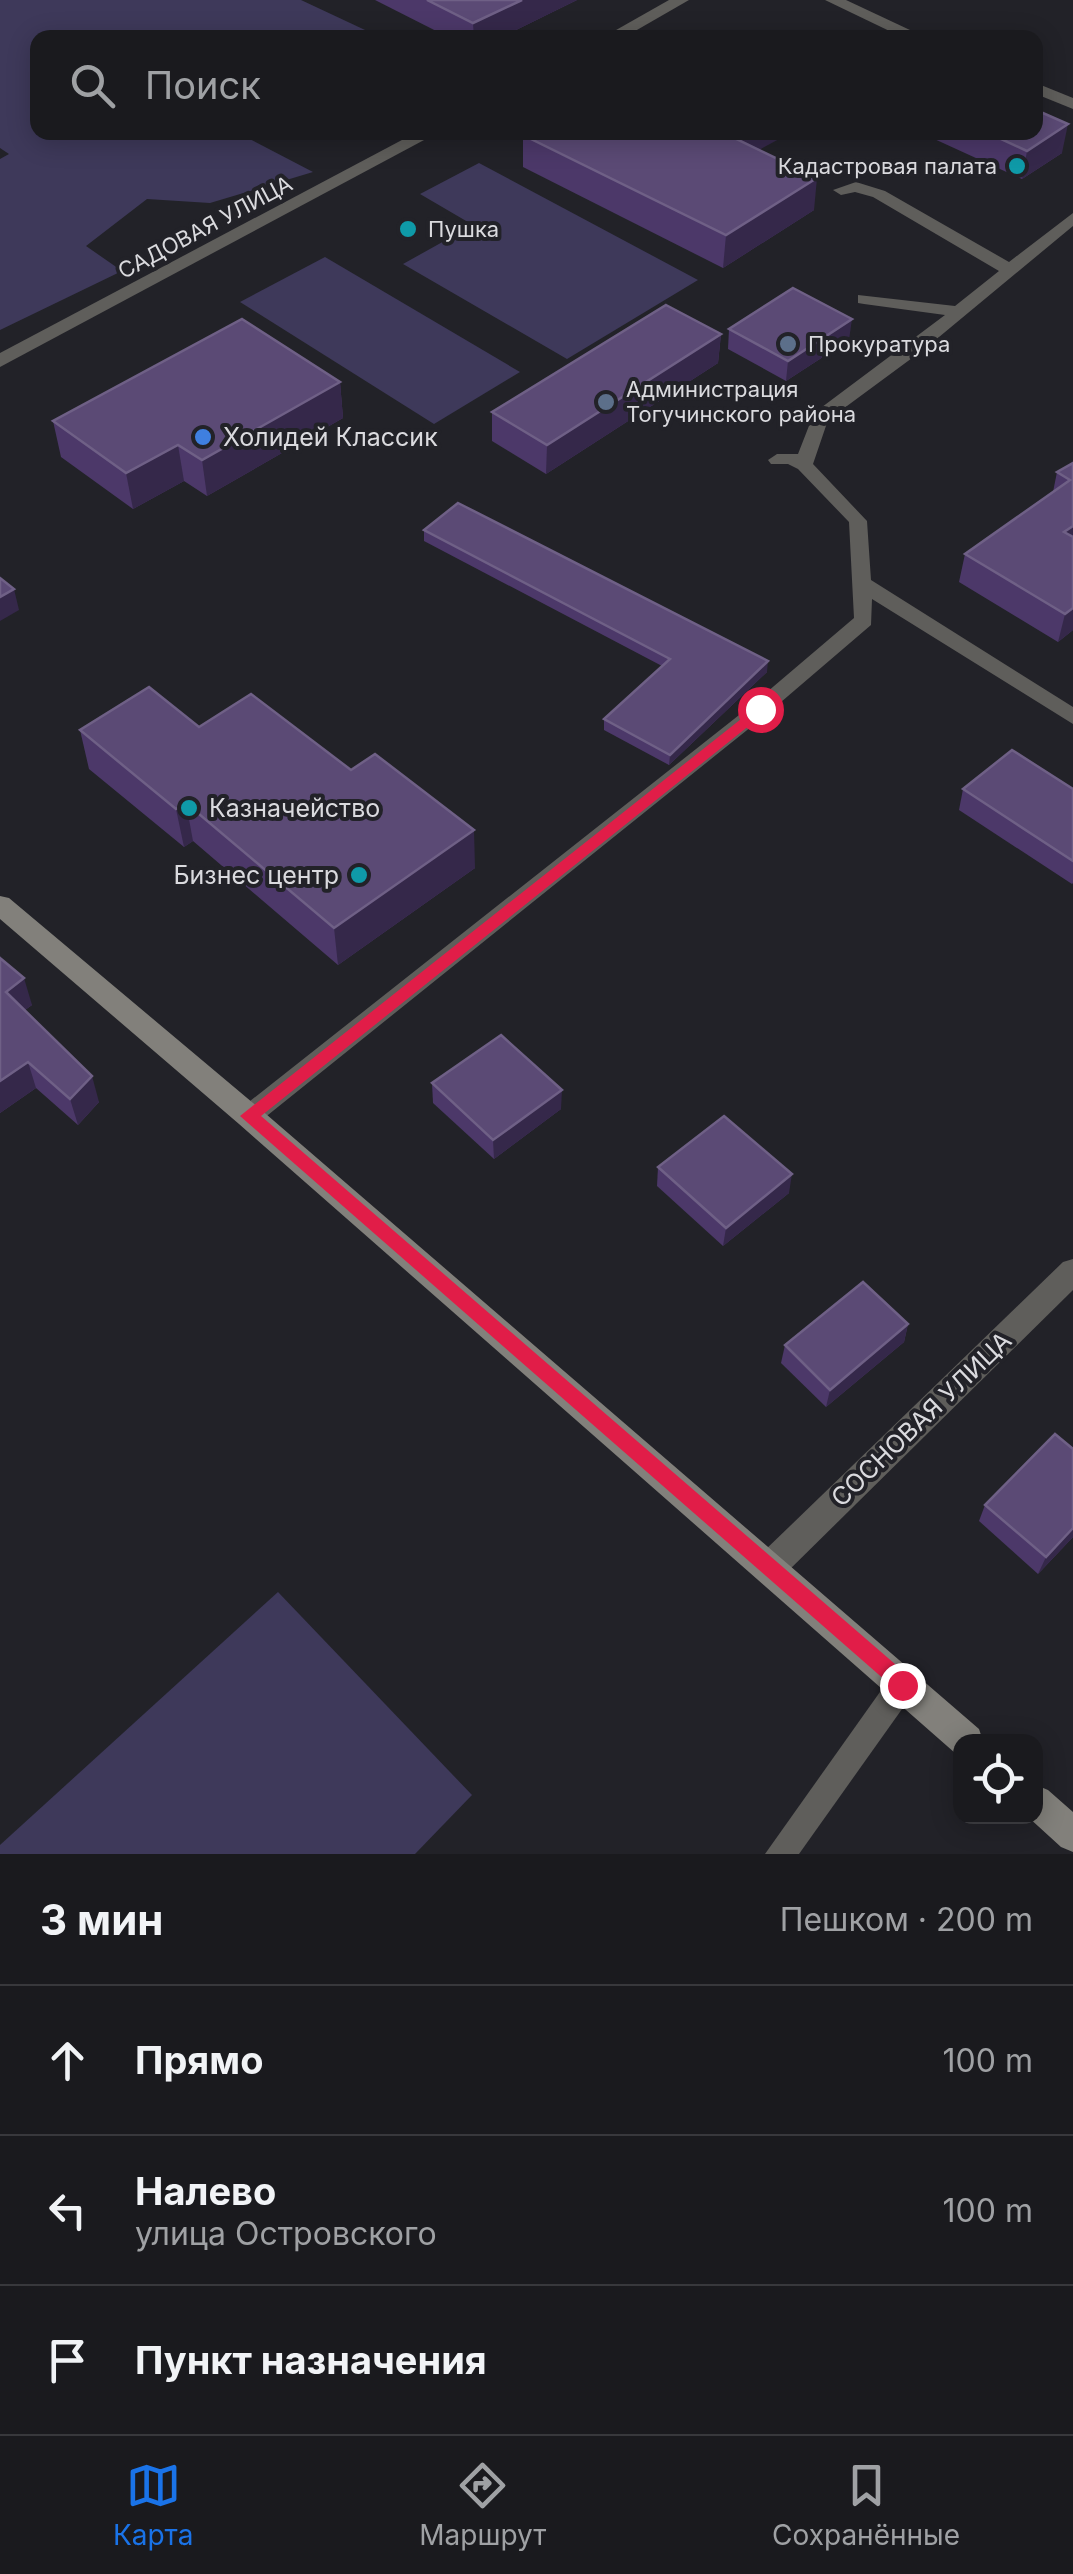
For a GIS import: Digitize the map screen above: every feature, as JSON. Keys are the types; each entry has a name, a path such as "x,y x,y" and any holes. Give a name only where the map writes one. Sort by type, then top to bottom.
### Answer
{"street":[{"path":"625,30 681,0"},
{"path":"833,0 901,30"},
{"path":"1043,91 1073,104"},
{"name":"САДОВАЯ УЛИЦА","path":"0,360 416,140"},
{"path":"0,905 249,1116 958,1734"},
{"name":"СОСНОВАЯ УЛИЦА","path":"770,1567 1073,1270"},
{"path":"1043,1808 1073,1835"}],"lane":[{"path":"841,190 856,187 879,194 1010,270"},
{"path":"804,465 820,417 959,312 1073,218"},
{"path":"864,299 959,312"},
{"path":"249,1116 760,709 864,620 858,521 804,465 790,458 777,460"},
{"path":"862,583 1073,717"},
{"path":"780,1854 902,1685"}],"shaded area":[{"path":"0,0 301,0 365,30 30,30 30,140 251,140 313,172 210,203 147,199 86,246 122,271 0,330 0,159 9,154 0,148"},
{"path":"479,163 698,280 567,359 403,264 473,225 420,194"},
{"path":"325,257 520,372 434,424 240,302"},
{"path":"278,1592 472,1795 415,1854 0,1854 0,1845"}],"building":[{"path":"427,0 522,0 473,23"},
{"path":"1043,113 1068,124 1027,151 1003,140 1043,140"},
{"path":"533,140 738,140 817,178 726,235"},
{"path":"793,288 852,319 788,361 729,329"},
{"path":"666,305 721,334 547,445 492,412"},
{"path":"242,319 340,382 202,460 178,445 126,473 53,421"},
{"path":"1073,463 1073,526 1064,532 1073,537 1073,608 1065,614 965,554 1070,480 1057,472"},
{"path":"458,503 768,661 670,755 604,719 670,659 424,530"},
{"path":"0,578 14,589 0,597"},
{"path":"149,687 199,727 251,694 351,770 375,754 474,830 334,928 186,803 176,809 80,730"},
{"path":"1012,750 1073,789 1073,861 963,789"},
{"path":"0,958 24,978 6,992 92,1076 70,1099 28,1062 0,1081"},
{"path":"501,1035 562,1090 493,1140 432,1083"},
{"path":"724,1116 792,1174 726,1228 658,1167"},
{"path":"863,1282 908,1324 830,1390 785,1345"},
{"path":"1055,1434 1073,1449 1073,1528 1046,1557 985,1505"}],"place":[{"name":"Кадастровая палата","path":"1017,166"},
{"name":"Пушка","path":"408,229"},
{"name":"Прокуратура","path":"788,344"},
{"name":"Администрация Тогучинского района","path":"606,402"},
{"name":"Холидей Классик","path":"203,437"},
{"name":"Казначейство","path":"189,808"},
{"name":"Бизнес центр","path":"359,875"}],"route":[{"path":"760,709 249,1116 902,1685"}]}
